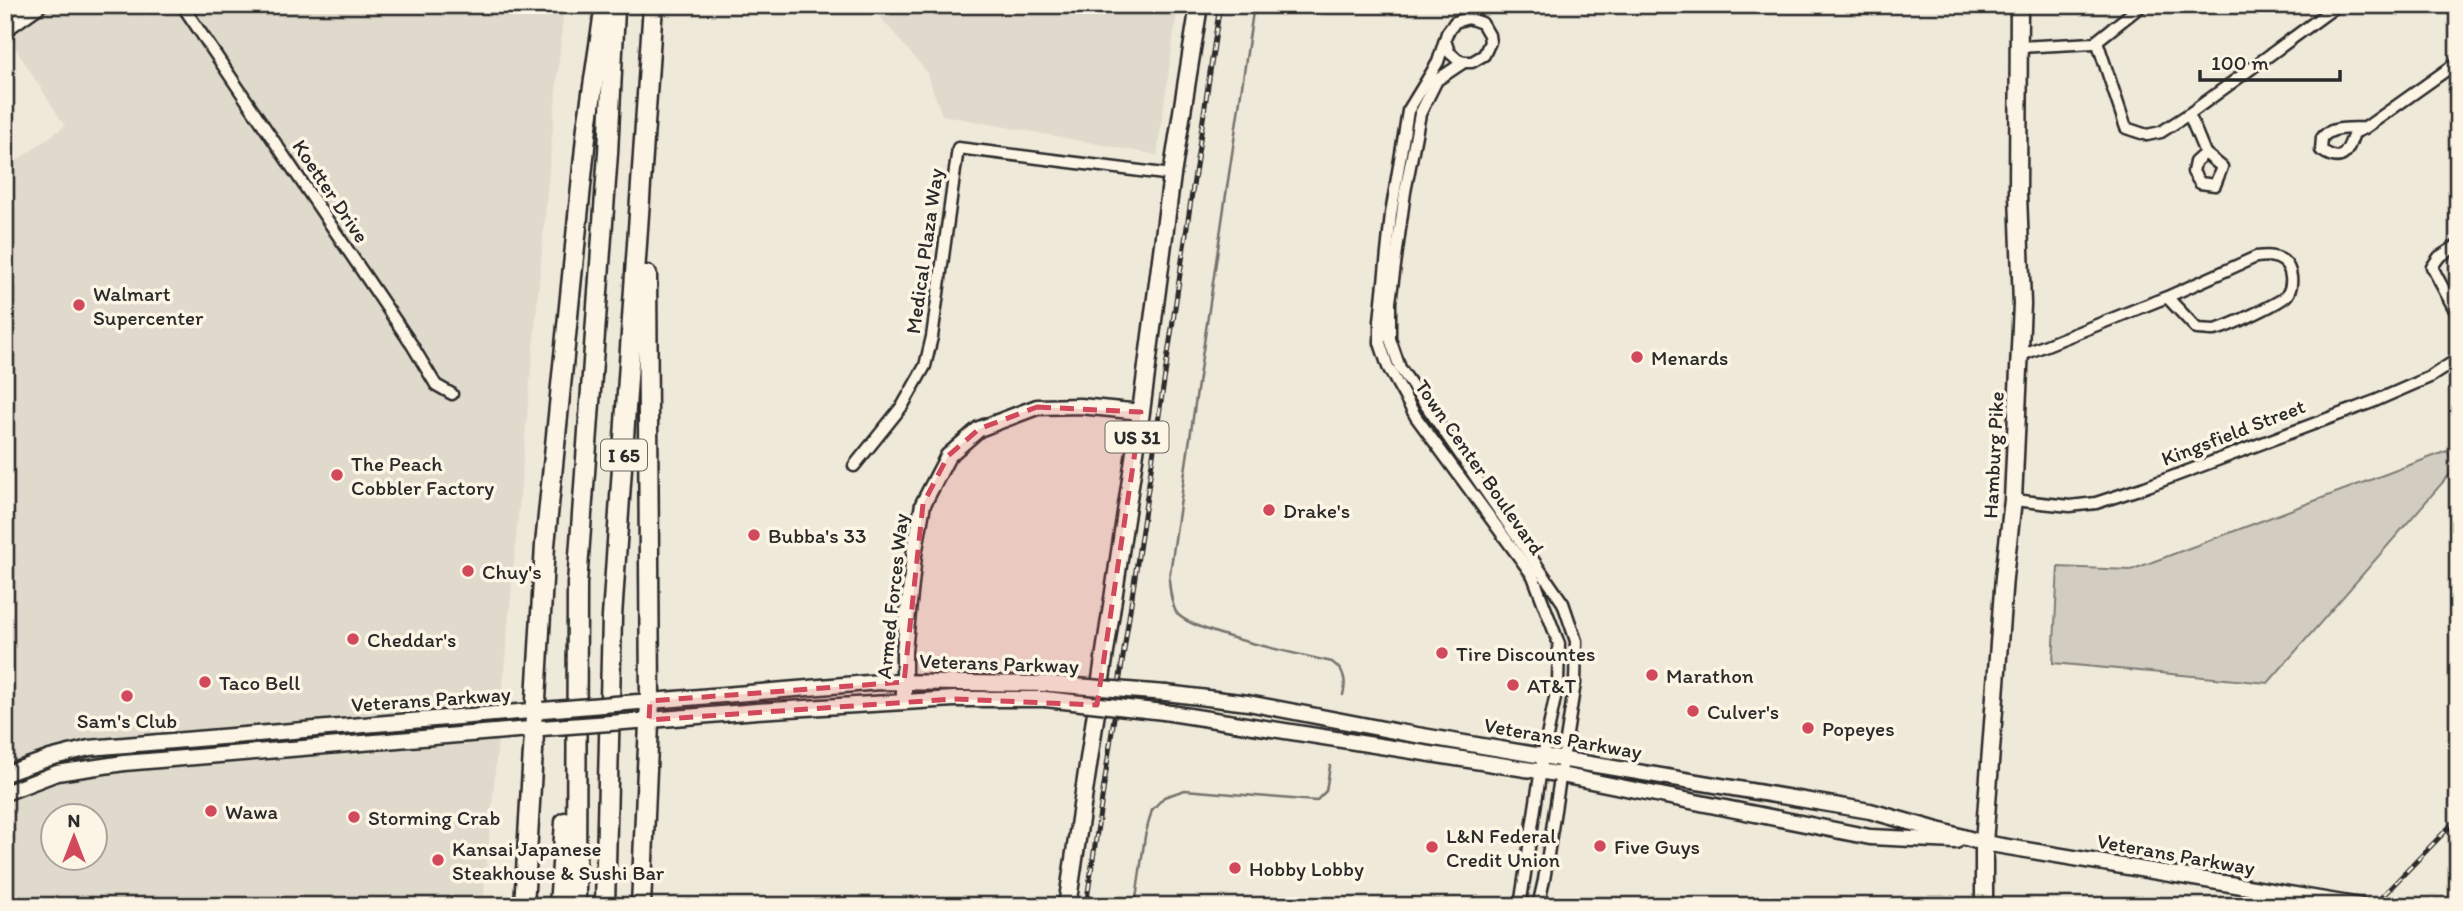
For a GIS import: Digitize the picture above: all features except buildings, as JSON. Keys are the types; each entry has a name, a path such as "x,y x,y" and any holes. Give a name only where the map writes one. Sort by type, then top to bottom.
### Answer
{"highway":[{"path":"524,906 538,720 548,517 587,127 606,5"},
{"name":"I 65","path":"576,906 577,584 608,153 615,5"},
{"name":"I 65","path":"605,906 612,617 653,5"},
{"path":"641,906 647,107"},
{"path":"559,906 575,682"},
{"path":"607,796 613,906"}],"main road":[{"path":"5,29 39,5"},
{"name":"US 31","path":"1067,906 1141,412 1172,174 1199,5"},
{"name":"Hamburg Pike","path":"1983,906 1983,843 2004,577 2013,500 2023,288 2018,194 2019,5"},
{"name":"Armed Forces Way","path":"904,702 904,651 914,555 923,504 948,456 979,429 1037,407 1080,406 1141,412"},
{"name":"Veterans Parkway","path":"5,793 57,773 113,764 538,720 644,702 828,685 904,682 1050,684 1166,693 1248,704 1870,811 1983,843 2361,906"},
{"name":"Veterans Parkway","path":"5,774 89,748 538,720 643,720 904,702 1045,699 1164,712 1559,775 1870,837 1983,843"}],"street":[{"name":"Koetter Drive","path":"182,5 412,345 436,385 452,394"},
{"path":"2019,47 2097,41 2142,5"},
{"path":"2097,41 2126,128 2147,135 2161,132 2189,114 2337,5"},
{"path":"1461,19 1475,19 1486,28 1490,42 1484,55 1472,62 1464,62 1449,52 1446,40 1450,27 1461,19"},
{"name":"Town Center Boulevard","path":"1446,40 1438,62 1409,111 1391,214 1380,343 1388,368 1416,417 1533,576 1553,628 1559,644 1558,683 1541,772"},
{"path":"2365,128 2335,128 2328,131 2322,138 2321,150 2329,156 2343,155 2354,133 2365,128 2458,61"},
{"name":"Town Center Boulevard","path":"1464,62 1437,80 1420,114 1405,192 1390,302 1390,339 1400,368 1563,603 1576,641 1575,683 1559,775"},
{"path":"2189,114 2205,153"},
{"name":"Medical Plaza Way","path":"854,466 903,405 925,366 932,337 958,148 1172,174"},
{"path":"2458,245 2439,257 2432,267 2458,316"},
{"path":"2019,356 2167,297 2256,257 2268,255 2283,261 2291,274 2291,286 2286,296 2273,305 2215,330 2197,329 2167,297"},
{"name":"Kingsfield Street","path":"2013,500 2070,506 2096,503 2375,401 2430,377 2458,359"},
{"path":"1520,906 1541,772"},
{"path":"1538,906 1559,775"}],"highlighted area":[{"path":"1037,407 1141,412 1097,705 954,699 649,720 650,701 904,682 923,504 948,456 979,429"}],"shaded area":[{"path":"5,5 564,5 483,906 5,906 5,169 65,126 5,32"},
{"path":"870,5 1178,5 1157,155 942,115 926,71"},
{"path":"2447,451 2457,466 2268,683 2053,663 2058,567 2131,570"}],"waterway":[{"path":"1254,5 1169,580 1170,592 1176,612 1202,628 1332,662 1344,676 1343,695"},
{"path":"1135,906 1145,836 1152,810 1164,797 1185,790 1316,801 1326,791 1330,766"}],"railway":[{"path":"1086,906 1220,5"},
{"path":"2373,906 2458,818"}],"place":[{"name":"Walmart Supercenter","path":"79,305"},
{"name":"Menards","path":"1637,357"},
{"name":"The Peach Cobbler Factory","path":"337,475"},
{"name":"Drake's","path":"1269,510"},
{"name":"Bubba's 33","path":"754,535"},
{"name":"Chuy's","path":"468,571"},
{"name":"Cheddar's","path":"353,639"},
{"name":"Tire Discountes","path":"1442,653"},
{"name":"Marathon","path":"1652,675"},
{"name":"Taco Bell","path":"205,682"},
{"name":"AT&T","path":"1513,685"},
{"name":"Sam's Club","path":"127,696"},
{"name":"Culver's","path":"1693,711"},
{"name":"Popeyes","path":"1808,728"},
{"name":"Wawa","path":"211,811"},
{"name":"Storming Crab","path":"354,817"},
{"name":"Five Guys","path":"1600,846"},
{"name":"L&N Federal Credit Union","path":"1432,847"},
{"name":"Kansai Japanese Steakhouse & Sushi Bar","path":"438,860"},
{"name":"Hobby Lobby","path":"1235,868"}]}
